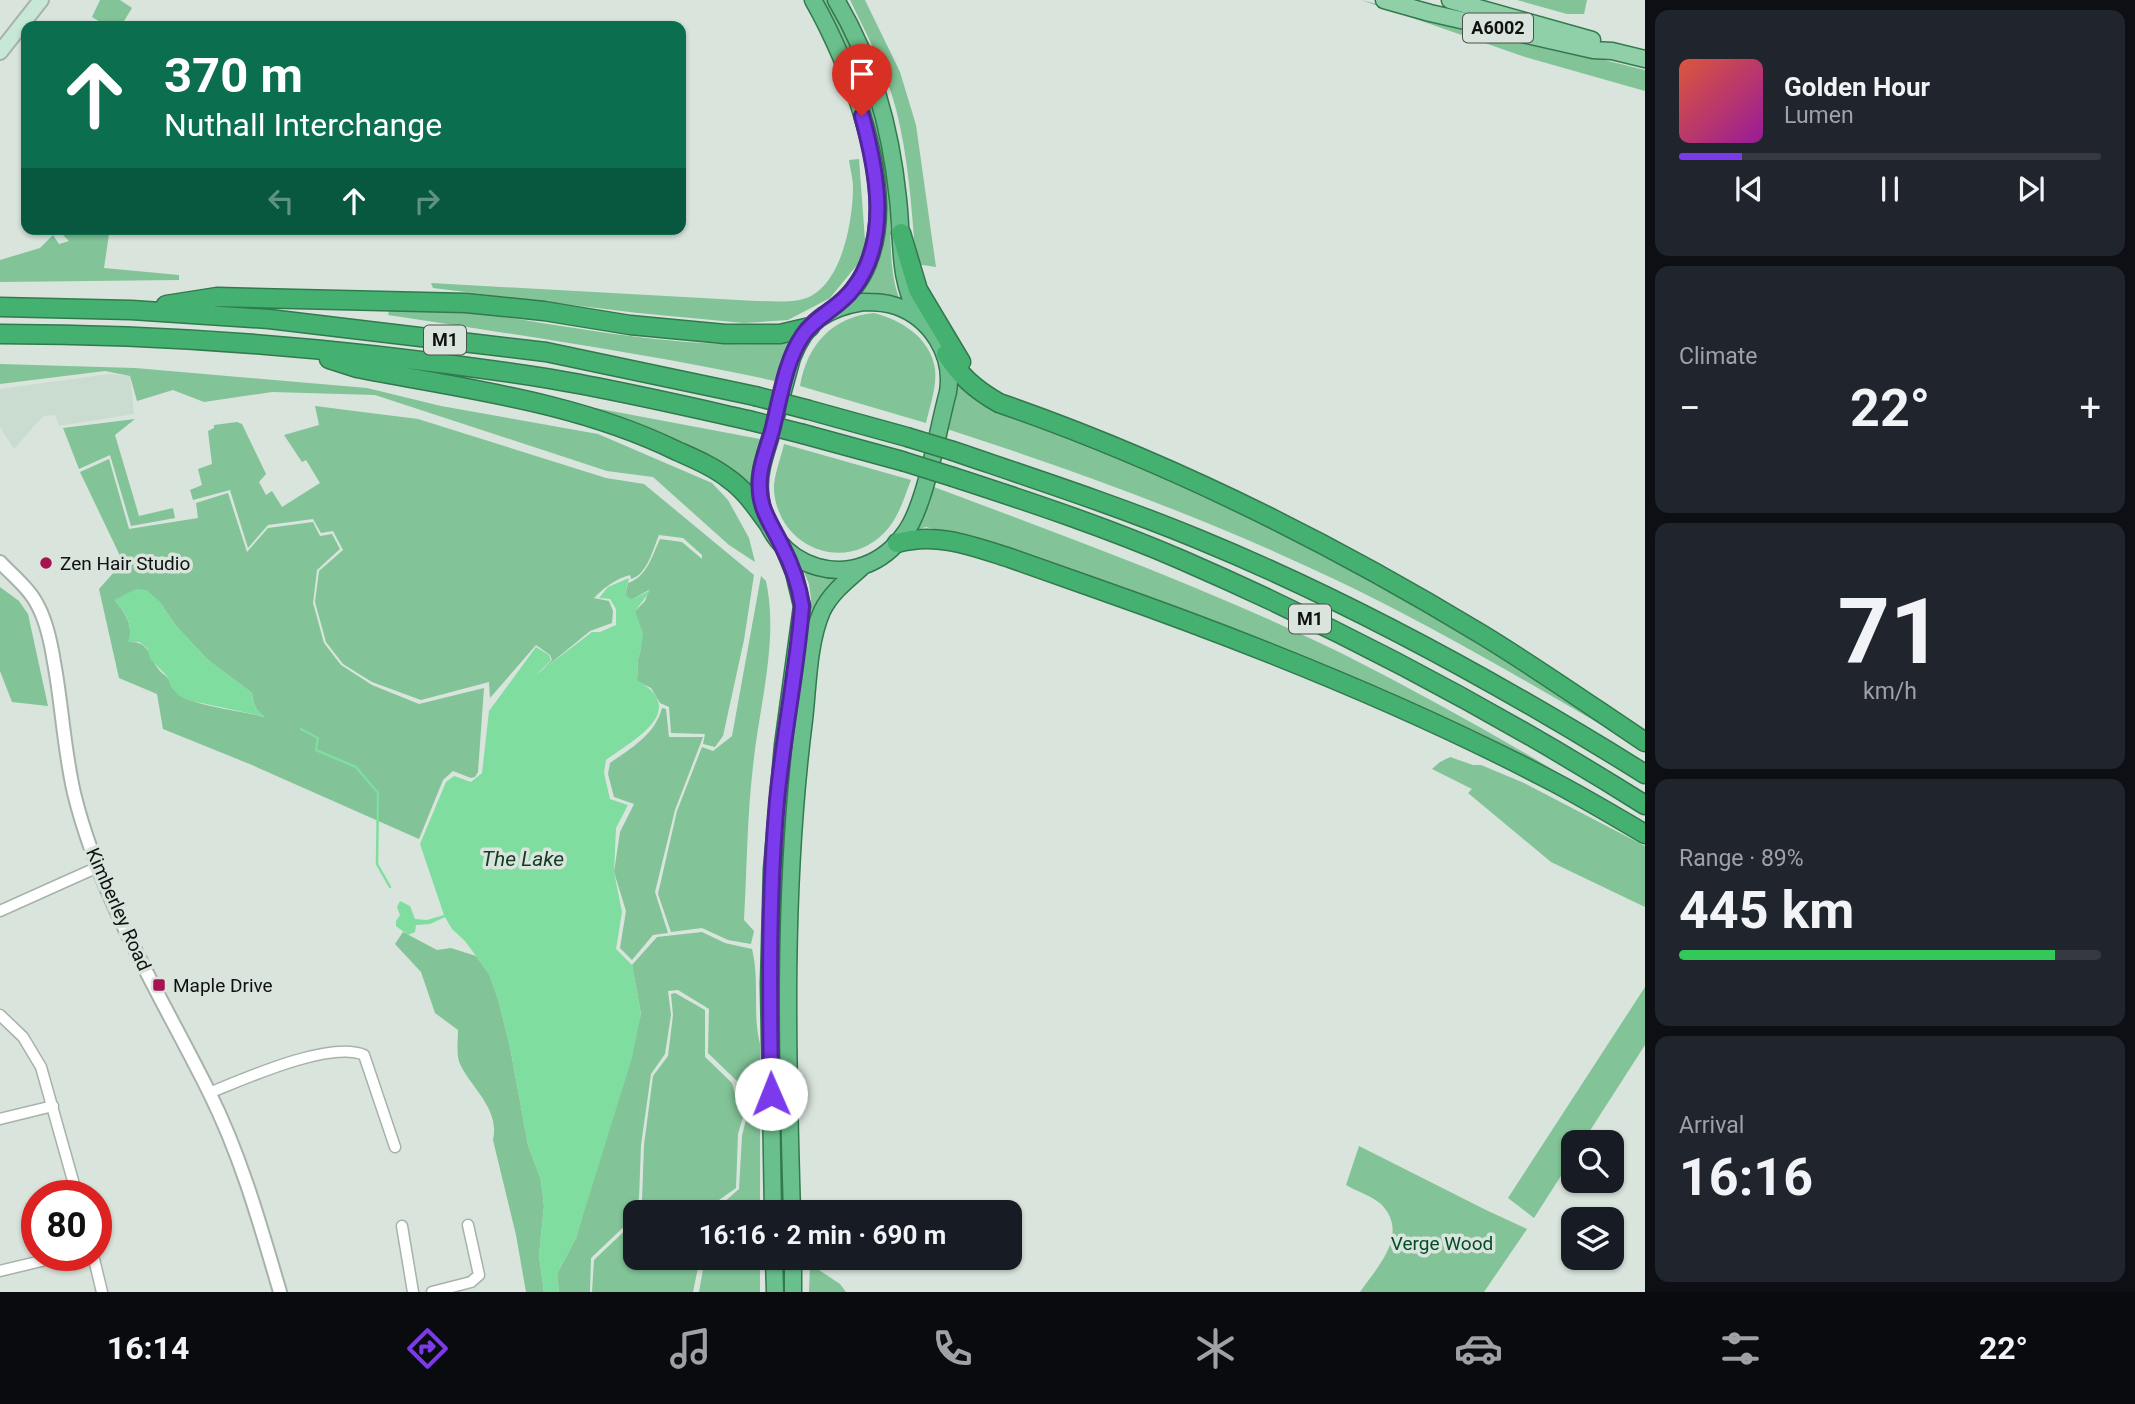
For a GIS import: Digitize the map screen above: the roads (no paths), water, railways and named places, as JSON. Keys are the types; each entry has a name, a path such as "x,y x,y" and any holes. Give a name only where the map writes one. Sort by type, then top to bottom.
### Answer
{"highway":[{"path":"773,1200 769,985 772,883 783,744 802,606 794,573 781,543 768,523 761,501 760,475 792,358 800,340 820,317 835,308 853,289 871,257 876,226 876,187 868,138 850,77 813,0"},
{"path":"836,0 867,64 877,94 892,160 904,282 910,300 957,372 975,389 999,403 1195,482 1319,543 1483,635 1645,742"},
{"path":"901,233 918,290 957,356 989,391 1030,414"},
{"path":"131,310 217,297 466,303 544,311 630,325 725,334 780,334 810,327"},
{"path":"835,308 863,302 886,303 921,320"},
{"name":"M1","path":"0,307 131,310 269,318 546,352 755,396 907,437 1140,517 1292,580 1494,684 1645,774"},
{"name":"M1","path":"0,334 113,336 285,346 418,360 548,379 748,420 902,461 1127,539 1287,607 1485,708 1645,806"},
{"name":"M1","path":"285,346 357,368 556,407 635,433 665,445 729,479 751,500 768,523"},
{"path":"792,1200 786,976 793,820 819,618 832,595 863,567 888,552 908,529 916,512 948,392 950,375 946,354"},
{"name":"M1","path":"897,543 926,538 960,542 1062,575 1197,624 1375,697 1477,744 1549,779 1645,834"},
{"path":"781,543 793,556 818,569 863,567"},
{"path":"774,1270 775,1292"},
{"path":"793,1270 793,1292"}],"main road":[{"path":"24,21 41,0"},
{"name":"A6002","path":"1384,0 1593,50 1612,51 1645,59"},
{"name":"A6002","path":"1414,0 1533,31 1576,46"},
{"name":"A6002","path":"1450,0 1602,43 1612,51"},
{"path":"0,52 21,25"}],"street":[{"name":"Kimberley Road","path":"0,562 31,595 45,623 59,688 73,789 83,826 130,940 230,1138 280,1292"},
{"path":"0,911 98,867"},
{"path":"0,1015 23,1037 41,1067 73,1180"},
{"path":"209,1093 289,1061 358,1052 364,1055 395,1147"},
{"path":"0,1119 53,1106"},
{"path":"432,1292 471,1282 479,1275 468,1225"},
{"path":"402,1226 413,1292"},
{"path":"0,1271 21,1266"},
{"path":"97,1271 102,1292"}],"water":[{"name":"The Lake","path":"629,578 625,594 631,600 651,590 635,611 643,633 637,680 652,691 658,703 658,713 642,734 606,760 604,773 610,799 628,805 616,828 614,872 622,912 616,949 632,965 641,1014 632,1058 576,1238 557,1274 559,1292 544,1292 539,1256 544,1206 541,1180 528,1145 510,1047 489,974 445,917 430,924 416,925 415,932 408,935 396,926 400,915 397,907 400,901 410,906 415,919 427,920 444,915 420,844 446,782 454,776 471,782 482,773 489,711 536,647 549,655 551,660 536,675 592,632 600,632 616,625 616,609 610,599 599,598 608,587"},
{"path":"136,589 147,590 159,601 176,626 208,660 252,693 256,707 266,717 179,696 171,687 167,676 150,659 147,648 139,642 128,642 128,619 114,600"}],"waterway":[{"path":"301,729 318,738 316,750 356,767 378,793 377,864 390,887"}],"place":[{"name":"Zen Hair Studio","path":"46,563"},
{"name":"Maple Drive","path":"159,985"}],"park label":[{"name":"Verge Wood","path":"1442,1243"}]}
